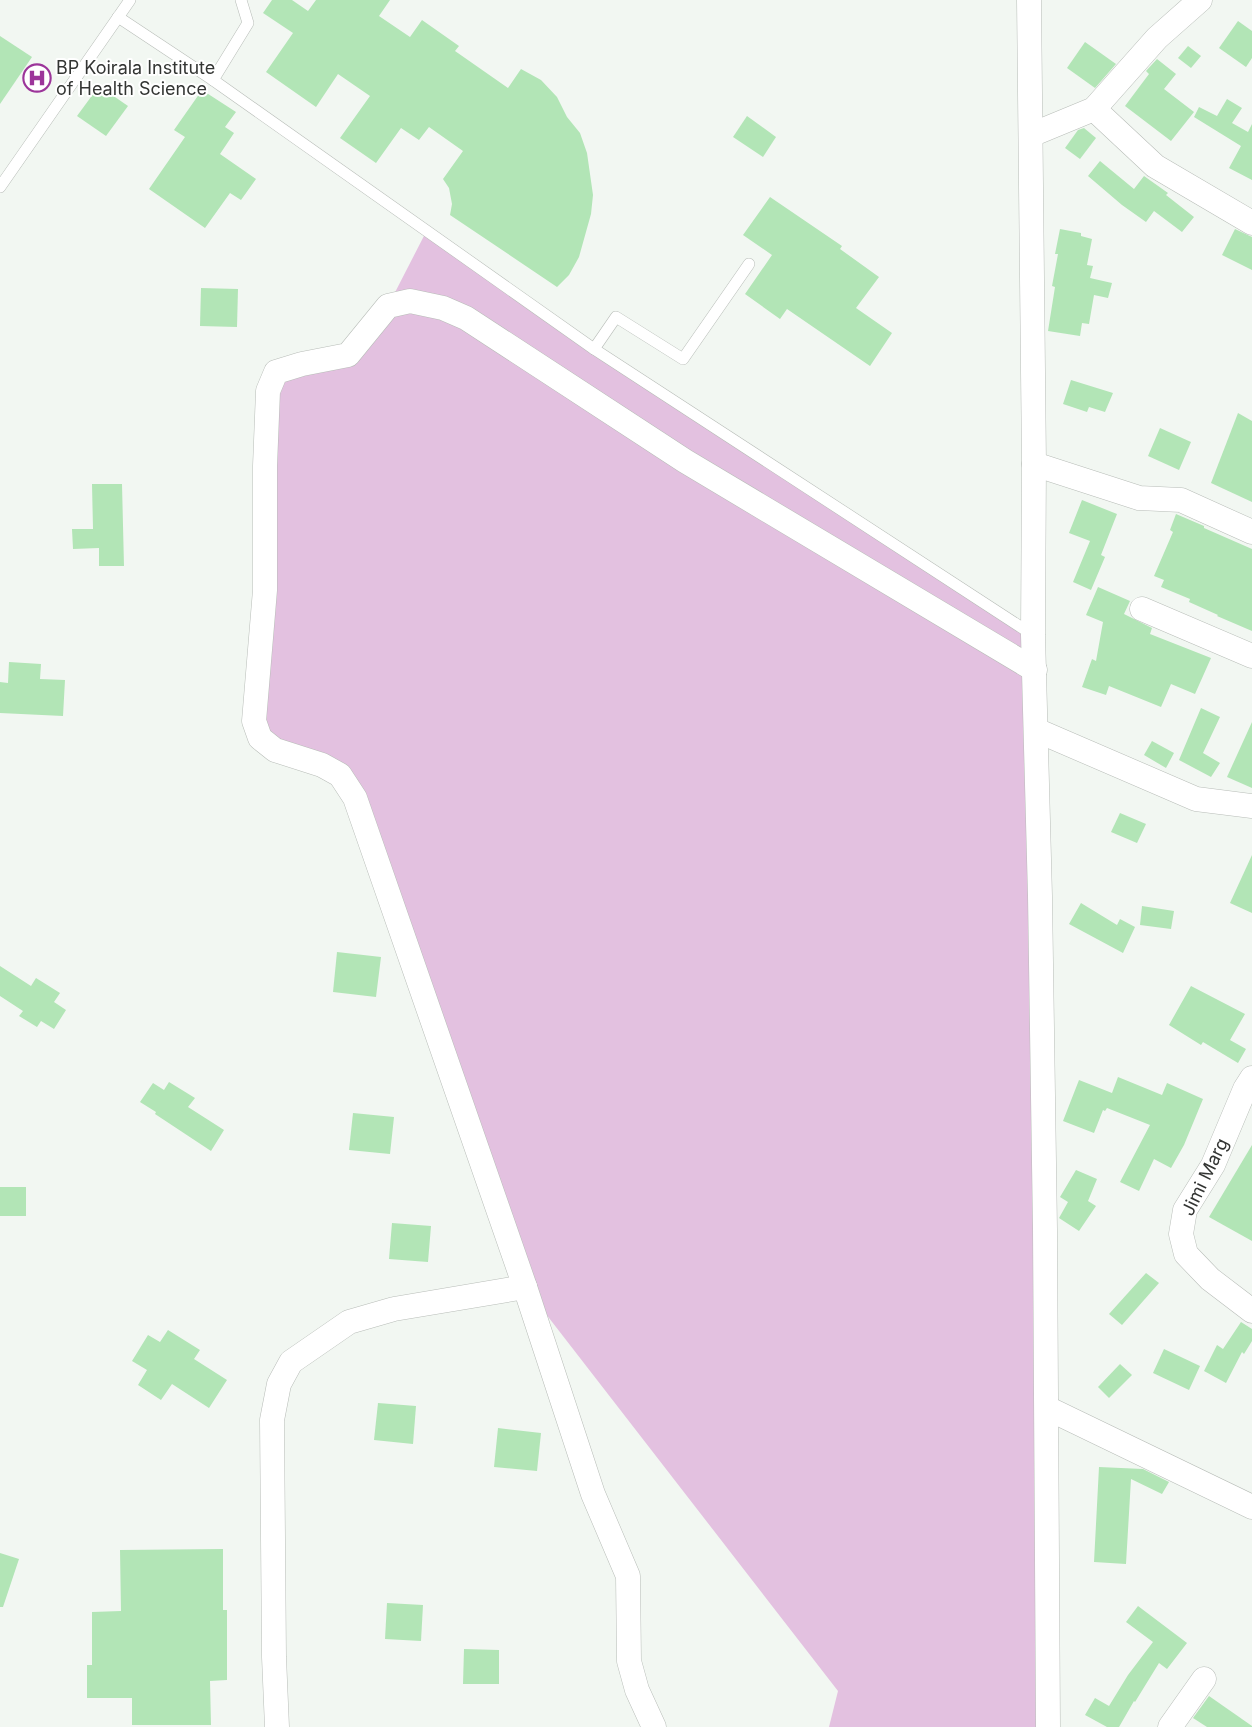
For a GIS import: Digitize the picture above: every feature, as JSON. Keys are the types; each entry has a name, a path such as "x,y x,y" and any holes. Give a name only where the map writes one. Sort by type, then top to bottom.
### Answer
{"street":[{"path":"1029,0 1034,464 1033,635 1040,916 1047,1408 1048,1727"},
{"path":"1030,135 1094,109 1157,38 1200,0"},
{"path":"1094,109 1155,166 1252,223"},
{"path":"654,1727 637,1690 628,1661 628,1576 593,1494 525,1287 354,798 340,775 322,764 275,750 260,738 254,721 265,590 265,466 268,391 276,372 302,364 348,355 388,306 410,301 442,308 466,318 685,460 1035,670"},
{"path":"1034,464 1139,498 1182,500 1252,532"},
{"path":"1142,610 1252,656"},
{"path":"1036,730 1196,799 1252,806"},
{"name":"Jimi Marg","path":"1252,1078 1245,1089 1213,1165 1185,1210 1180,1234 1186,1254 1210,1279 1252,1311"},
{"path":"277,1727 274,1657 272,1420 279,1384 291,1362 349,1322 394,1309 525,1287"},
{"path":"1047,1408 1252,1507"},
{"path":"1170,1727 1204,1679"}],"lane":[{"path":"0,187 130,0"},
{"path":"213,80 248,23 241,0"},
{"path":"118,17 213,80 594,349 1033,635"},
{"path":"594,349 616,317 683,359 749,264"}],"shaded area":[{"path":"426,232 1033,635 1048,1727 829,1727 838,1691 525,1287 340,775 275,750 256,694 276,372 348,355 388,306"}],"building":[{"path":"272,0 292,0 308,11 316,0 390,0 379,16 410,37 422,20 459,46 455,51 508,88 521,69 541,80 557,97 567,117 580,133 587,153 593,195 591,214 579,257 569,275 557,287 450,215 452,204 449,188 443,179 463,151 429,127 419,140 401,128 376,163 340,138 370,96 338,74 316,107 266,72 293,33 263,13"},
{"path":"1238,21 1252,31 1252,58 1246,67 1219,48"},
{"path":"0,36 32,57 0,104"},
{"path":"1085,42 1116,64 1095,88 1067,68"},
{"path":"1188,46 1201,56 1191,68 1178,58"},
{"path":"1157,59 1176,74 1164,89 1194,112 1171,141 1125,106 1149,74 1146,71"},
{"path":"99,86 128,106 106,136 77,116"},
{"path":"202,90 236,112 225,127 234,133 220,154 256,179 241,200 230,193 205,228 149,189 185,137 174,130"},
{"path":"1227,99 1242,108 1232,123 1248,132 1252,124 1252,180 1229,168 1241,146 1194,117 1199,107 1217,116"},
{"path":"747,116 776,137 763,157 733,137"},
{"path":"1084,128 1096,138 1080,159 1065,148 1078,130"},
{"path":"1100,161 1134,189 1144,176 1168,193 1166,195 1194,217 1182,232 1154,211 1146,222 1122,205 1088,176"},
{"path":"770,197 842,246 840,249 879,277 856,308 892,333 870,366 787,309 780,319 745,294 772,255 743,235"},
{"path":"1060,229 1081,233 1081,236 1092,239 1087,265 1093,266 1090,278 1112,283 1108,298 1094,295 1089,324 1082,323 1080,336 1048,331 1055,287 1052,286 1058,254 1055,254"},
{"path":"1235,229 1252,237 1252,270 1222,255"},
{"path":"201,288 238,289 237,327 200,326"},
{"path":"1071,380 1113,393 1105,412 1089,407 1087,412 1063,404"},
{"path":"1238,413 1252,421 1252,502 1211,483"},
{"path":"1160,428 1191,442 1179,470 1148,456"},
{"path":"92,484 122,484 124,566 99,566 99,548 73,549 72,529 93,529"},
{"path":"1082,500 1117,514 1101,555 1105,557 1091,590 1073,582 1090,541 1069,533"},
{"path":"1176,514 1252,549 1252,631 1189,602 1190,599 1161,587 1164,580 1154,576 1173,532 1170,530"},
{"path":"1098,587 1130,601 1124,614 1152,628 1150,634 1211,658 1195,694 1171,684 1161,707 1109,686 1106,695 1082,687 1092,659 1096,661 1103,622 1086,615"},
{"path":"9,662 41,664 40,679 65,680 63,716 0,713 0,682 8,683"},
{"path":"1201,708 1220,717 1203,753 1220,763 1211,777 1179,760"},
{"path":"1252,722 1252,788 1227,777"},
{"path":"1152,741 1174,753 1166,768 1144,755"},
{"path":"1120,813 1146,824 1137,843 1111,832"},
{"path":"1252,855 1252,913 1230,903"},
{"path":"1081,903 1117,925 1120,919 1135,927 1123,953 1069,924"},
{"path":"1142,906 1174,911 1171,929 1140,925"},
{"path":"337,952 381,957 376,997 333,992"},
{"path":"0,966 31,986 36,978 60,993 54,1002 66,1010 54,1029 41,1021 37,1027 19,1016 23,1011 0,996"},
{"path":"1191,986 1245,1014 1230,1040 1246,1049 1238,1063 1203,1042 1201,1045 1169,1025"},
{"path":"1118,1077 1162,1095 1167,1083 1203,1099 1184,1145 1171,1168 1154,1159 1139,1191 1120,1182 1150,1125 1107,1108 1105,1111 1103,1110 1094,1133 1063,1121 1079,1080 1112,1093"},
{"path":"169,1082 195,1098 188,1107 224,1130 211,1151 140,1102 153,1083 164,1090"},
{"path":"353,1113 394,1117 390,1154 349,1150"},
{"path":"1252,1145 1252,1241 1209,1217"},
{"path":"1076,1170 1097,1179 1088,1201 1096,1206 1079,1231 1059,1218 1068,1202 1060,1197"},
{"path":"0,1187 26,1187 26,1216 0,1216"},
{"path":"392,1223 431,1226 428,1262 389,1259"},
{"path":"1146,1273 1159,1283 1122,1325 1109,1314"},
{"path":"1241,1322 1252,1329 1252,1341 1244,1354 1242,1352 1226,1383 1204,1371 1217,1345 1223,1349"},
{"path":"168,1330 200,1350 194,1359 227,1380 209,1408 172,1384 161,1400 138,1385 147,1370 132,1361 148,1335 160,1342"},
{"path":"1164,1349 1200,1366 1189,1390 1153,1373"},
{"path":"1120,1364 1132,1375 1109,1398 1098,1387"},
{"path":"378,1403 416,1406 413,1444 374,1440"},
{"path":"498,1428 541,1433 537,1471 494,1467"},
{"path":"1099,1467 1143,1469 1169,1482 1162,1494 1131,1479 1126,1564 1094,1562"},
{"path":"223,1549 223,1610 227,1610 227,1680 210,1681 211,1725 132,1725 132,1698 87,1698 87,1665 92,1665 92,1612 121,1611 120,1550"},
{"path":"0,1553 19,1559 3,1607 0,1607"},
{"path":"387,1603 423,1605 421,1641 385,1639"},
{"path":"1138,1606 1187,1643 1167,1669 1159,1663 1119,1727 1107,1727 1085,1715 1095,1698 1109,1706 1128,1675 1153,1642 1126,1622"},
{"path":"464,1649 499,1650 499,1684 463,1684"},
{"path":"1209,1696 1252,1727 1207,1727 1193,1718"}],"place":[{"name":"BP Koirala Institute of Health Science","path":"37,78"}]}
